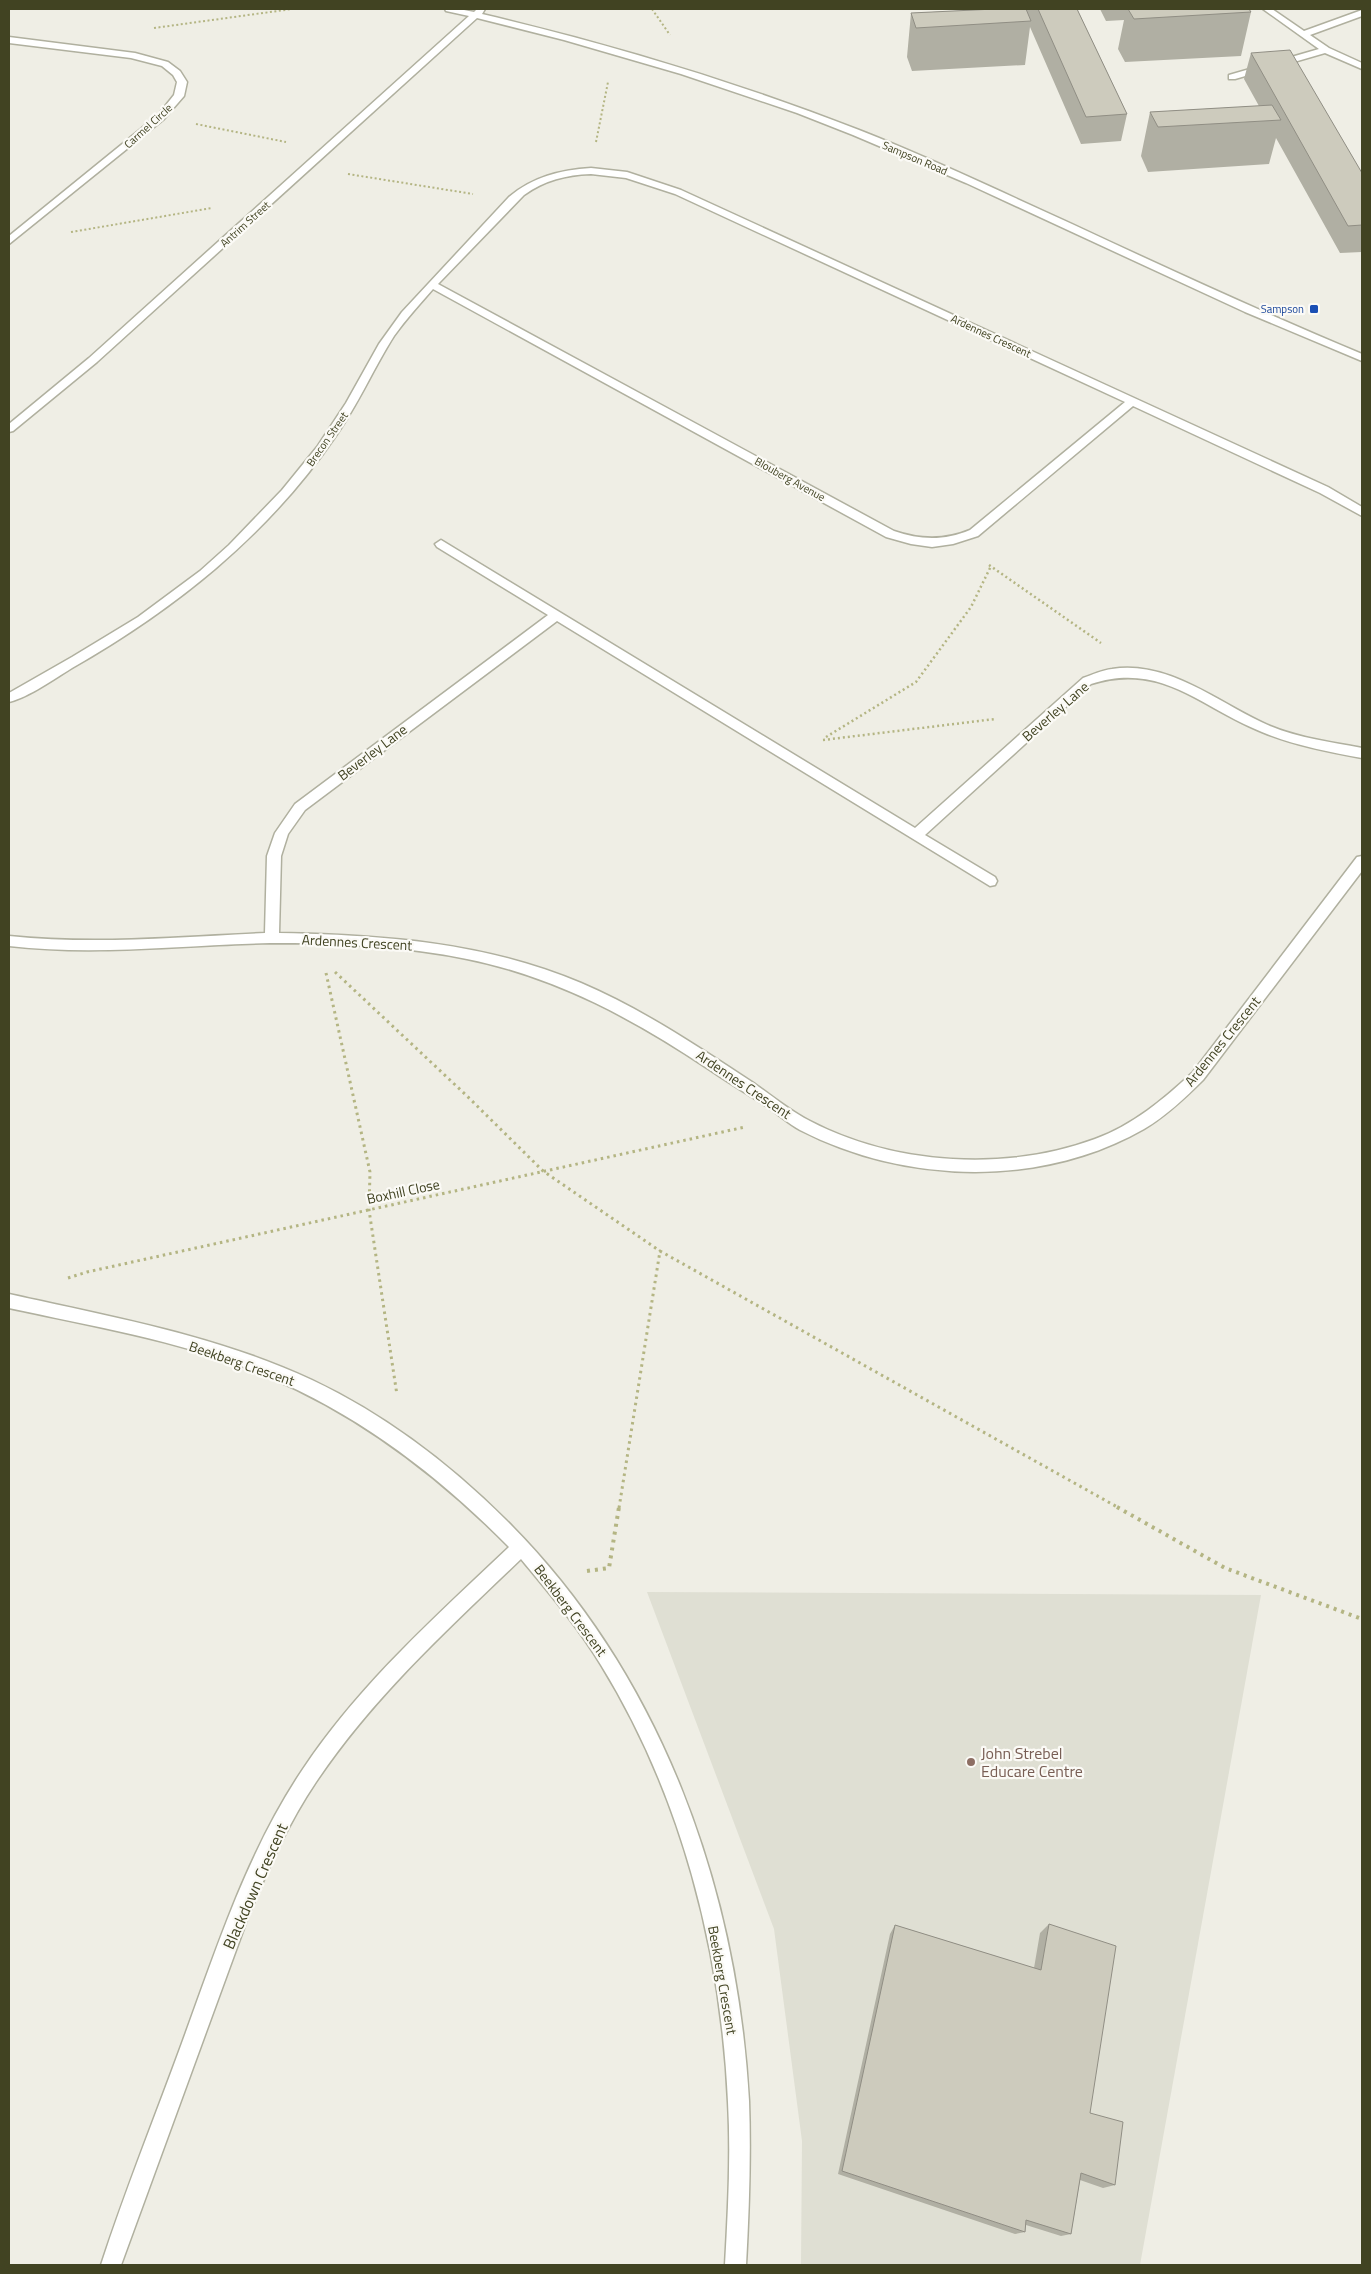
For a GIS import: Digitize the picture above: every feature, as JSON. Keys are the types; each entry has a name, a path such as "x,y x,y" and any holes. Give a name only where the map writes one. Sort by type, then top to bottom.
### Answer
{"street":[{"name":"Sampson Road","path":"449,9 479,12 628,54 772,101 912,156 1280,324 1362,358"},
{"path":"1267,9 1326,50 1362,66"},
{"name":"Antrim Street","path":"9,429 65,384 327,151 479,12"},
{"path":"1303,34 1362,14"},
{"name":"Carmel Circle","path":"9,40 132,55 165,64 177,72 182,82 179,96 161,117 12,239"},
{"path":"1232,77 1326,50"},
{"name":"Brecon Street","path":"9,698 98,649 146,618 188,587 253,529 314,460 354,401 385,342 397,325 526,189 538,182 570,172 591,170 616,173"},
{"name":"Ardennes Crescent","path":"616,173 653,182 678,192 1324,490 1362,512"},
{"name":"Blouberg Avenue","path":"433,285 890,534 919,542 948,542 974,533 1133,401"},
{"path":"441,544 990,881"},
{"name":"Beverley Lane","path":"272,938 274,856 282,833 300,807 556,614"},
{"name":"Beverley Lane","path":"916,835 1086,681 1110,672 1142,672 1168,679 1266,729 1325,746 1362,753"},
{"name":"Ardennes Crescent","path":"9,941 74,946 272,938 378,941 433,947 486,957 571,983 628,1010 666,1032 806,1126 844,1143 885,1156 928,1163 972,1166 1016,1164 1057,1157 1099,1144 1137,1125 1170,1102 1198,1076 1362,861"},
{"name":"Beekberg Crescent","path":"9,1301 202,1346 255,1364 306,1386 356,1412 404,1443 445,1474 521,1546 593,1635 634,1703 669,1778 698,1860 720,1950 735,2051 741,2161 736,2265"},
{"name":"Blackdown Crescent","path":"111,2265 236,1925 269,1848 308,1778 349,1720 395,1670 521,1546"}],"path":[{"path":"145,29 292,9"},
{"path":"591,170 609,73 628,54"},
{"path":"161,117 327,151"},
{"path":"309,167 513,201"},
{"path":"12,239 24,240 224,206 265,206"},
{"path":"961,539 991,566 1142,672"},
{"path":"792,759 916,682 971,607 991,566"},
{"path":"825,738 1028,716 1041,722"},
{"path":"323,940 324,962 370,1172 370,1210 404,1443"},
{"path":"324,962 467,1096 543,1171 660,1251 1225,1568 1362,1619"},
{"name":"Boxhill Close","path":"61,1281 86,1272 750,1126 806,1126"},
{"path":"547,1576 609,1568 660,1251"}],"shaded area":[{"name":"John Strebel Educare Centre","path":"647,1592 1261,1595 1140,2265 801,2265 802,2141 774,1929"}],"building":[{"path":"1026,9 1031,21 916,28 911,13"},
{"path":"1038,9 1077,9 1127,114 1086,117"},
{"path":"1128,9 1249,9 1251,12 1134,19"},
{"path":"1290,50 1362,173 1362,225 1348,226 1251,53"},
{"path":"1272,105 1281,120 1158,127 1150,112"},
{"path":"1049,1924 1116,1946 1090,2113 1123,2122 1115,2185 1081,2173 1071,2234 1026,2220 1025,2232 842,2171 895,1925 1041,1970"}],"place":[{"name":"Sampson","path":"1314,309"},
{"name":"John Strebel Educare Centre","path":"971,1762"}]}
